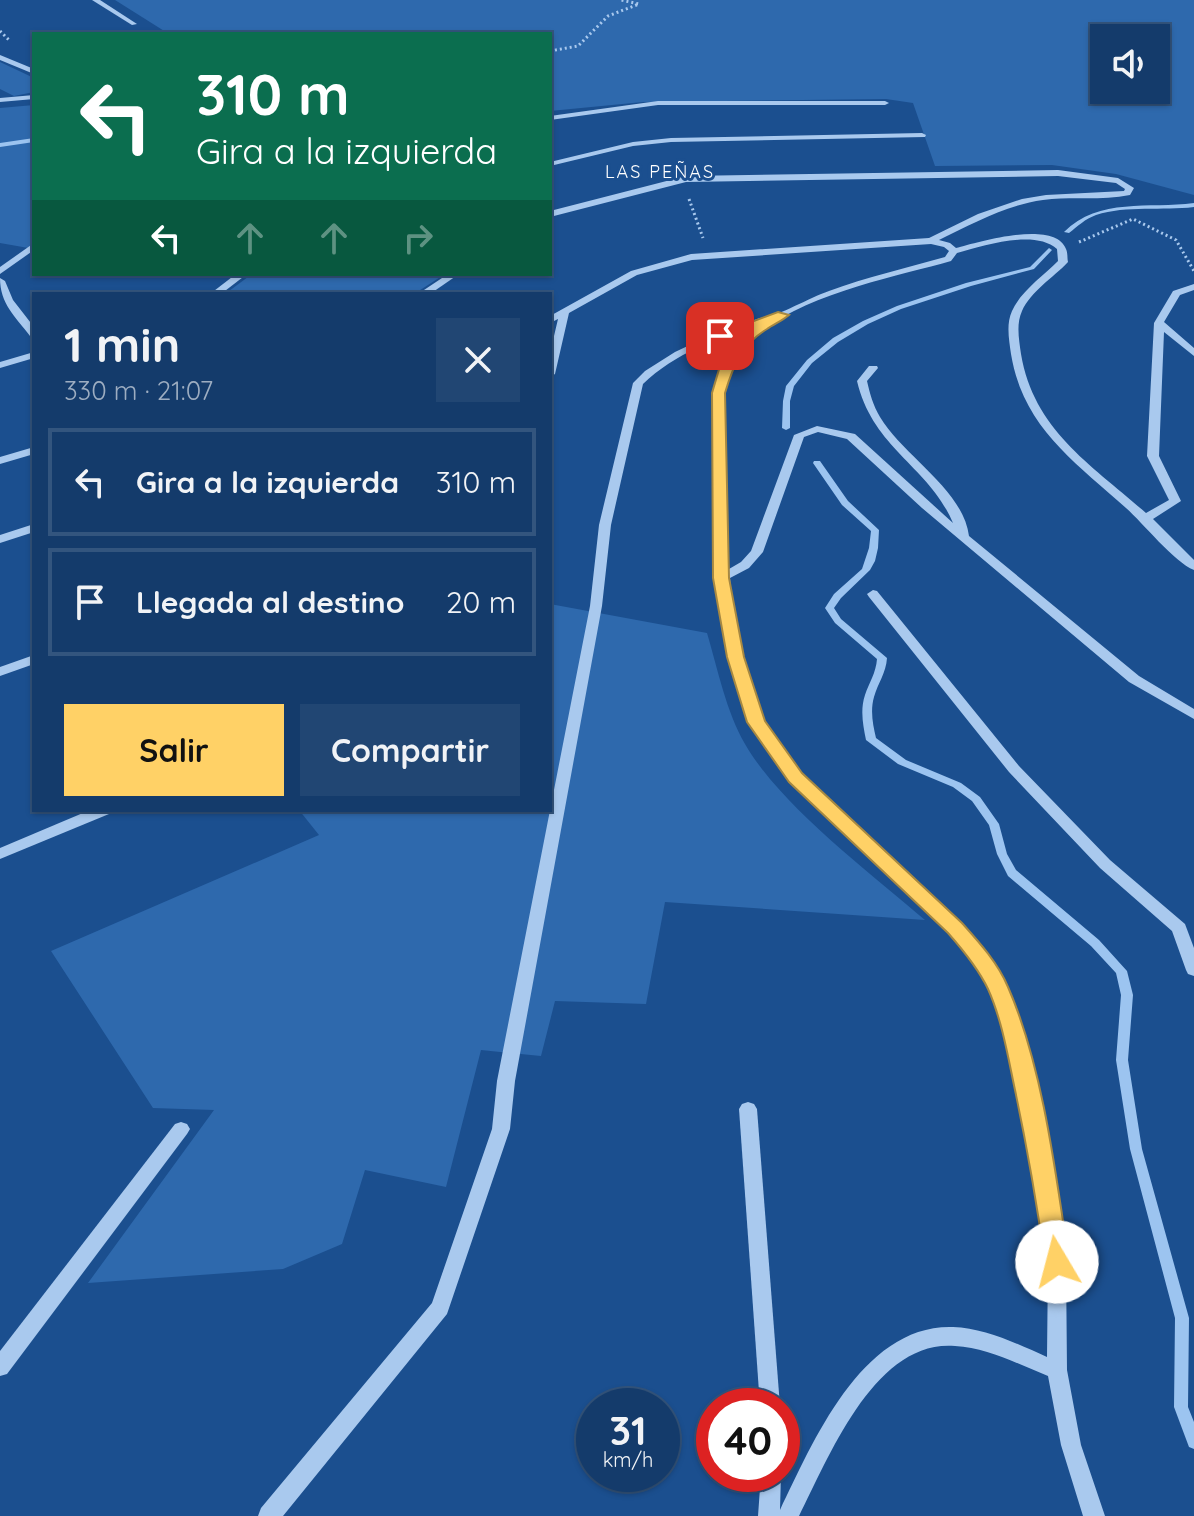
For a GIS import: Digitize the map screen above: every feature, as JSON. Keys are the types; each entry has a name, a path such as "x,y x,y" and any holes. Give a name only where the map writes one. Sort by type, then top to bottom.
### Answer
{"street":[{"path":"95,0 134,24"},
{"path":"0,57 32,71"},
{"path":"0,100 32,97"},
{"path":"552,118 658,103 885,103"},
{"path":"552,164 633,144 671,140 922,135"},
{"path":"552,213 686,179 1045,172 1118,181 1130,188 1127,193 1112,196 1069,195 1013,204 931,241"},
{"path":"269,1516 440,1308 501,1129 506,1081 596,606 605,525 638,383 655,368 739,327 948,259 954,251 1032,235 1061,248 1063,262 1017,311 1015,357 1043,425 1094,477 1145,519 1194,566"},
{"path":"552,319 634,273 665,262 709,254 931,241 947,245 954,251"},
{"path":"0,271 32,247"},
{"path":"218,292 239,276"},
{"path":"426,292 451,276"},
{"path":"0,281 8,301 32,331"},
{"path":"1145,519 1175,501 1153,456 1159,323 1176,293 1194,287"},
{"path":"552,366 565,311"},
{"path":"782,315 759,327 738,348 726,366 719,393 721,578 735,657 756,722 774,751 796,777 955,928 976,952 998,987 1016,1044 1045,1180 1057,1262 1057,1370 1071,1445 1094,1516"},
{"path":"1159,323 1194,353"},
{"path":"0,365 32,356"},
{"path":"873,368 862,381 864,396 895,446 950,505 965,538"},
{"path":"721,578 745,565 757,552 799,435 817,429 851,436 965,538 1134,679 1194,715"},
{"path":"0,461 32,451"},
{"path":"0,539 32,529"},
{"path":"873,594 1014,769 1105,864 1179,928 1194,970"},
{"path":"0,672 32,660"},
{"path":"0,854 99,812"},
{"path":"748,1109 769,1388"},
{"path":"0,1367 181,1129"},
{"path":"788,1516 855,1392 890,1357 918,1339 950,1335 1057,1370"},
{"path":"769,1516 770,1492"}],"path":[{"path":"552,51 578,46 608,16 639,4 621,0"},
{"path":"686,179 690,207 709,254"},
{"path":"1061,248 1099,236 1133,219 1176,240 1194,272"}],"shaded area":[{"path":"115,0 1194,0 1194,195 1116,174 1052,165 935,166 913,103 886,99 643,102 552,111 552,32 166,32"},
{"path":"0,62 32,77 32,92 14,96 0,89"},
{"path":"32,105 32,249 0,243 0,108"},
{"path":"249,276 442,276 417,292 228,292"},
{"path":"552,604 707,633 733,718 745,744 761,767 803,814 925,920 665,902 646,1004 555,1001 541,1056 481,1050 446,1187 365,1170 342,1244 283,1269 88,1283 214,1110 153,1108 51,951 319,835 301,812 552,812"}],"waterway":[{"path":"0,145 32,140"},
{"path":"1067,232 1079,221 1109,210 1194,205"},
{"path":"786,428 786,401 790,386 809,361 835,340 866,322 934,295 1032,268 1049,250"},
{"path":"817,463 845,503 875,530 866,570 837,596 829,608 838,621 882,658 868,706 871,740 902,762 957,785 976,799 994,824 1002,854 1012,873 1095,943 1121,971 1127,995 1122,1060 1136,1149 1182,1318 1181,1407 1194,1442"}],"district":[{"name":"LAS PEÑAS","path":"660,171"}],"route":[{"path":"720,336 739,327 782,315 759,327 738,348 726,366 719,393 717,424 721,578 735,657 756,722 774,751 796,777 955,928 976,952 998,987 1016,1044 1028,1098 1045,1180 1057,1262"}]}
